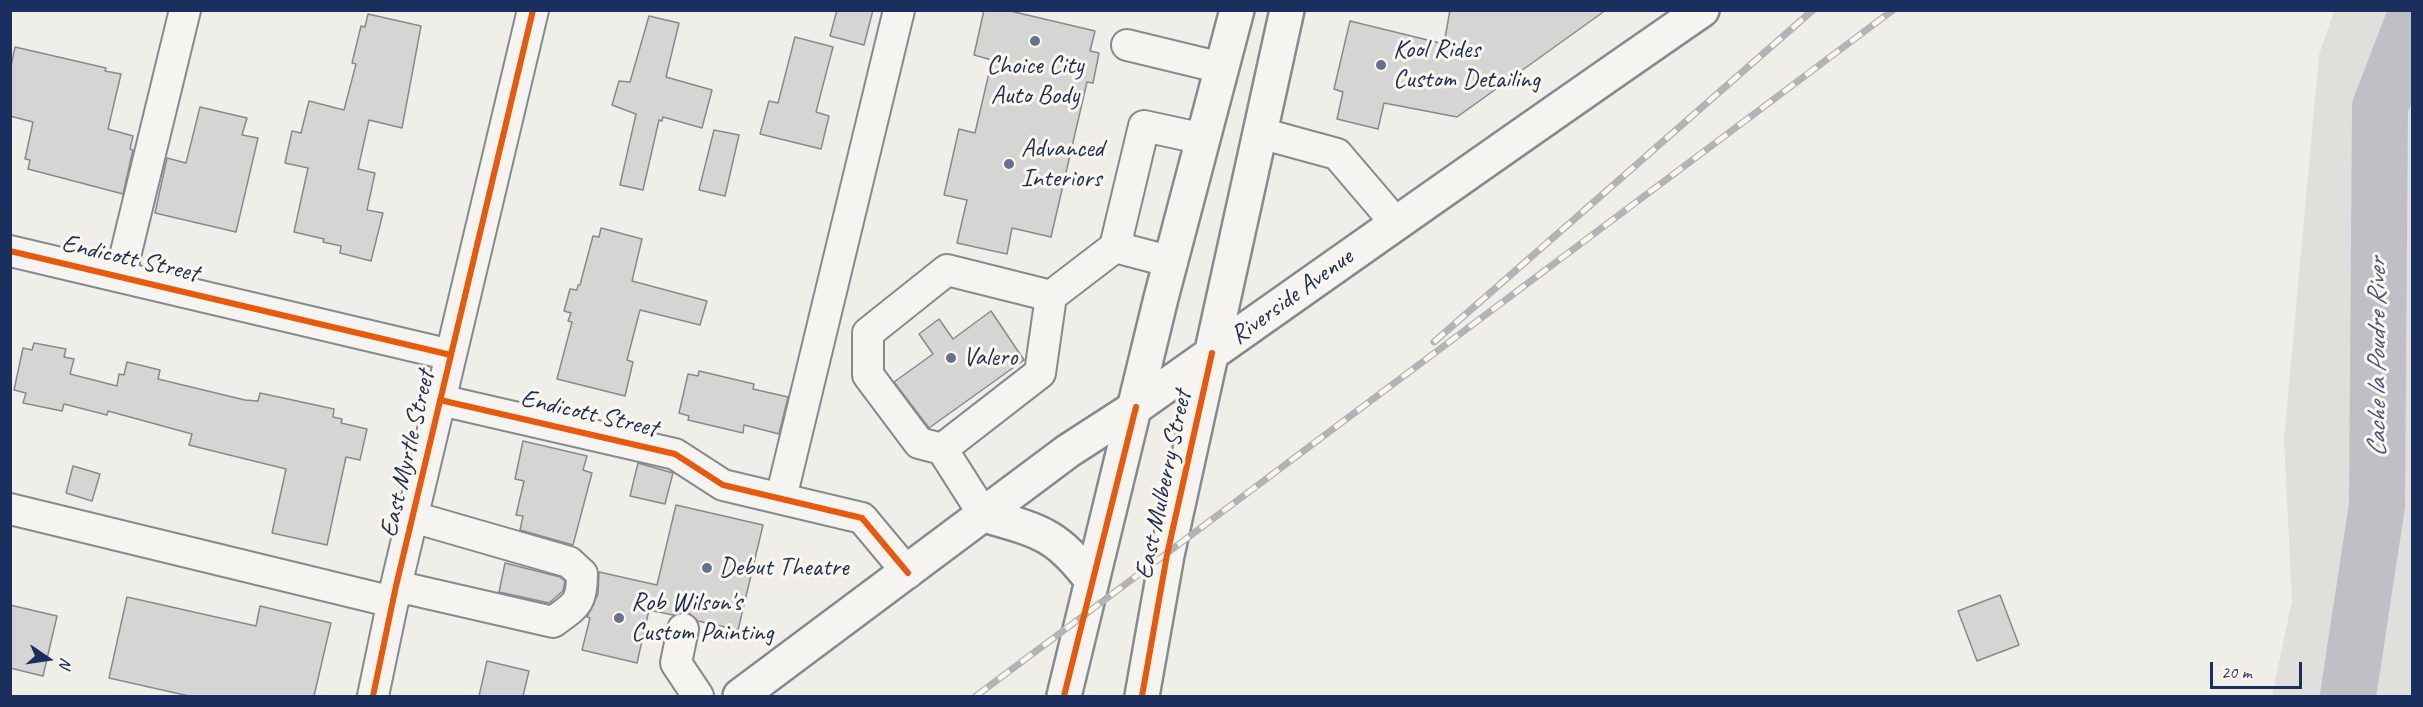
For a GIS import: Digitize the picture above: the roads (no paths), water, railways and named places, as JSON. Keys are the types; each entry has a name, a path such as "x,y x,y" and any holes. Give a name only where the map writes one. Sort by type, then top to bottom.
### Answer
{"main road":[{"name":"East Mulberry Street","path":"1065,696 1237,10"},
{"name":"East Mulberry Street","path":"1142,696 1167,555 1287,10"},
{"name":"Riverside Avenue","path":"740,696 908,573 1068,451 1267,316 1395,222 1702,10"},
{"path":"984,515 1026,527 1053,538 1076,560 1092,581"}],"street":[{"path":"120,277 185,10"},
{"name":"East Myrtle Street","path":"379,695 395,594 533,10"},
{"path":"781,498 899,10"},
{"path":"1127,45 1222,68"},
{"path":"942,449 1040,373 1051,296 1115,247 1144,126 1204,139"},
{"path":"1260,133 1337,154 1395,222"},
{"path":"1115,247 1172,262"},
{"name":"Endicott Street","path":"10,251 451,355"},
{"path":"984,515 942,449 919,443 868,375 868,333 947,270 1051,296"},
{"name":"Endicott Street","path":"440,400 675,454 723,485 862,518 908,573"},
{"path":"10,509 395,594 552,621 570,610 582,595 582,574 570,562 413,517"},
{"path":"683,629 676,663 698,696"}],"waterway":[{"name":"Cache la Poudre River","path":"2348,696 2377,505 2380,107 2412,24"}],"railway":[{"path":"1434,342 1813,10"},
{"path":"976,696 1893,10"}],"place":[{"name":"Choice City Auto Body","path":"1035,41"},
{"name":"Kool Rides Custom Detailing","path":"1381,65"},
{"name":"Advanced Interiors","path":"1009,164"},
{"name":"Valero","path":"951,358"},
{"name":"Debut Theatre","path":"707,568"},
{"name":"Rob Wilson's Custom Painting","path":"619,618"}]}
